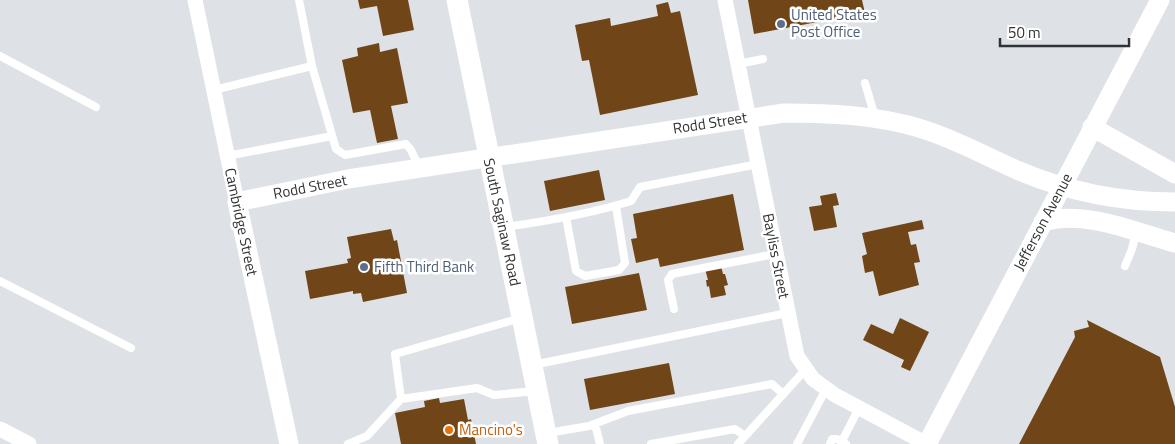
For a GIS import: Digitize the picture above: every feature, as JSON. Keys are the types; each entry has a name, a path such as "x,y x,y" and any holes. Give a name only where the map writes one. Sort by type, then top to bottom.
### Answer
{"main road":[{"name":"South Saginaw Road","path":"457,0 547,439"}],"street":[{"name":"Cambridge Street","path":"195,0 289,444"},
{"name":"Bayliss Street","path":"725,0 797,356 813,379 826,389 927,444"},
{"name":"Jefferson Avenue","path":"927,444 1160,0"},
{"name":"Rodd Street","path":"237,202 420,168 748,117 784,113 826,113 876,118 919,128 1062,187 1109,198 1149,202 1175,202"},
{"path":"1092,127 1175,174"},
{"path":"1043,222 1060,218 1080,218 1175,243"},
{"path":"0,429 29,444"}],"lane":[{"path":"299,0 312,66 336,149 345,155 406,144 420,168"},
{"path":"0,56 96,107"},
{"path":"738,64 763,59"},
{"path":"214,90 312,66"},
{"path":"865,83 876,118"},
{"path":"227,156 332,136"},
{"path":"503,227 566,218 616,206 632,201 640,187 758,164"},
{"path":"566,218 576,271 585,276 619,270 625,262 616,206"},
{"path":"1125,266 1136,232"},
{"path":"674,309 668,280 672,274 775,254"},
{"path":"0,281 131,348"},
{"path":"531,366 787,313"},
{"path":"401,398 395,354 522,318"},
{"path":"738,444 806,369"},
{"path":"547,439 595,424 628,411 772,384 783,394"},
{"path":"348,444 367,436 401,398 477,388 494,395 537,391"},
{"path":"797,444 826,389"},
{"path":"830,444 832,439 837,439 844,443 859,408"},
{"path":"595,424 600,444"},
{"path":"651,444 735,429 746,436"}],"building":[{"path":"358,0 408,0 414,30 383,36 377,6 360,9"},
{"name":"United States Post Office","path":"748,0 862,0 865,13 754,34"},
{"path":"668,2 671,13 680,11 698,95 600,115 589,60 582,61 575,25 610,18 611,26 658,16 656,5"},
{"path":"379,43 380,52 397,48 408,103 391,106 398,139 377,143 370,110 353,113 342,60 358,56 357,48"},
{"path":"599,170 605,200 550,211 544,181"},
{"path":"836,193 839,205 833,206 837,227 814,231 809,207 822,205 820,196"},
{"path":"733,194 744,250 660,267 658,258 636,263 631,239 637,238 633,214"},
{"path":"922,220 924,229 908,232 911,245 916,244 920,262 914,263 919,285 879,296 873,271 865,273 862,256 867,254 862,233"},
{"name":"Fifth Third Bank","path":"391,229 394,241 397,240 407,293 363,302 361,293 353,294 353,291 310,299 305,271 348,263 347,259 351,258 347,237"},
{"path":"721,266 728,285 724,286 726,295 711,298 709,286 707,287 706,280 708,280 705,269"},
{"path":"639,273 647,310 572,324 565,287"},
{"path":"900,318 929,332 910,371 901,367 904,360 863,340 871,324 893,334"},
{"path":"1087,320 1160,357 1175,407 1175,444 1019,444 1075,337 1074,331 1089,327"},
{"path":"669,363 675,394 590,410 584,379"},
{"path":"439,398 440,403 464,399 468,420 471,419 476,444 401,444 395,413 425,407 424,401"}],"place":[{"name":"United States Post Office","path":"781,24"},
{"name":"Fifth Third Bank","path":"364,267"},
{"name":"Mancino's","path":"449,430"}]}
